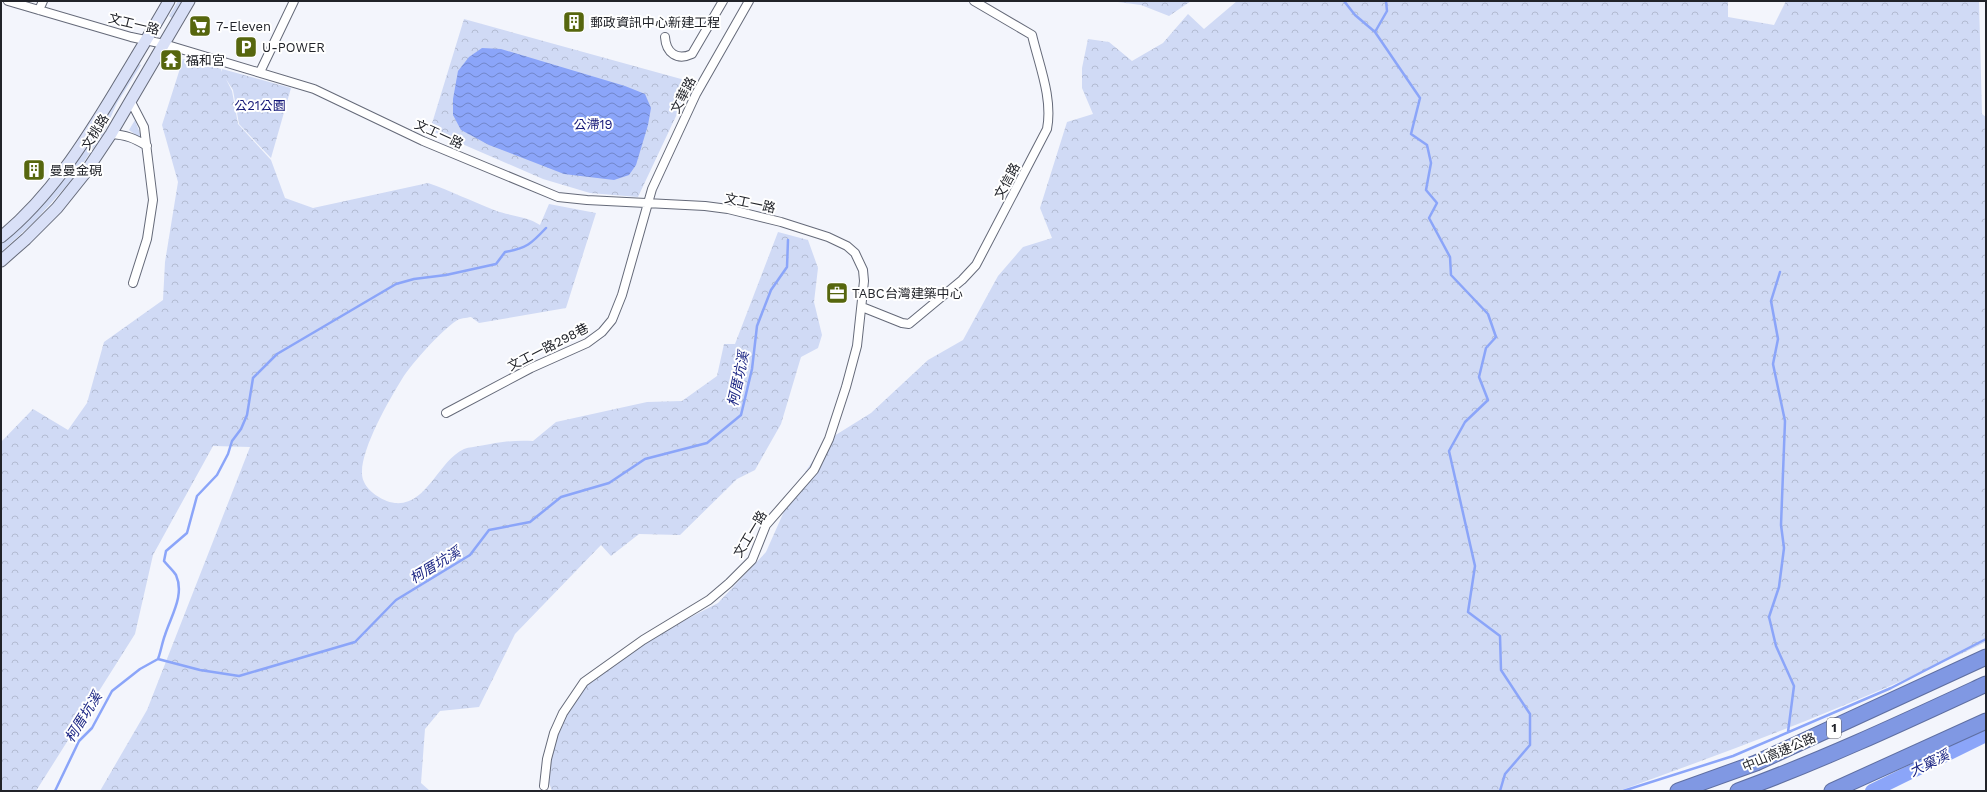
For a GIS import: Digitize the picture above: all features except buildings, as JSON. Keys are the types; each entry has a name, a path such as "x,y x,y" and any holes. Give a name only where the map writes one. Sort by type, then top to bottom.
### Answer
{"highway":[{"name":"中山高速公路","path":"1678,791 1756,763 1986,657"},
{"name":"中山高速公路","path":"1738,791 1784,775 1853,746 1986,684"},
{"path":"1832,791 1986,721"},
{"path":"1857,791 1986,729"}],"street":[{"name":"文工一路","path":"8,1 164,44 314,88 423,141 558,197 646,204 705,206 728,210 781,222 838,241 855,253 863,270 862,307 857,346 829,440 814,470 766,525 752,560 729,583 709,600 643,640 584,682 563,713 554,733 544,786"},
{"path":"39,10 43,1"},
{"name":"文桃路","path":"1,237 37,203 63,172 88,135 169,1"},
{"name":"文桃路","path":"1,261 26,240 57,208 85,173 111,134 189,1"},
{"path":"260,72 294,1"},
{"path":"665,37 668,50 673,54 684,57 692,54 723,1"},
{"name":"文華路","path":"646,204 696,94 749,1"},
{"name":"文信路","path":"862,307 902,323 909,324 962,280 976,265 1047,129 1049,112 1048,101 1032,35 974,1"},
{"path":"130,100 144,127 153,200 147,239 133,283"},
{"path":"111,134 133,137 147,146"},
{"name":"文工一路298巷","path":"446,413 531,368 587,343 602,332 612,320 622,295 646,204"}],"green space":[{"path":"178,1 184,1 173,19 169,16"},
{"path":"1110,1 1191,1 1169,16 1141,5"},
{"path":"1237,1 1728,1 1728,17 1774,25 1786,1 1979,1 1982,114 1986,117 1986,642 1850,703 1712,757 1619,791 552,791 548,780 556,733 581,687 666,630 718,603 766,552 794,489 826,441 871,413 928,360 963,340 998,276 1023,247 1052,238 1040,208 1067,122 1093,114 1082,88 1082,68 1088,39 1109,42 1132,61 1163,43 1188,14 1204,29"},
{"name":"公滯19","path":"464,19 692,82 638,197 590,193 543,179 430,130"},
{"name":"公21公園","path":"183,59 221,69 222,72 222,69 291,88 271,158 239,124 233,90 226,79 232,91 238,124 271,160 285,198 313,208 428,183 494,210 524,218 540,225 549,204 596,213 566,308 479,323 471,317 459,319 435,340 402,379 371,437 366,450 362,472 368,488 378,497 390,502 406,502 416,498 455,455 466,448 493,443 533,441 556,422 647,402 682,401 717,376 724,344 735,344 778,232 808,240 818,268 814,302 822,335 818,348 801,357 781,424 755,470 737,479 680,535 639,534 611,556 601,545 515,634 479,707 440,711 425,729 421,783 430,791 100,791 147,710 250,447 213,446 153,555 135,634 36,791 1,791 1,442 33,409 68,430 87,403 104,342 163,300 165,262 178,182 162,125"},
{"path":"137,63 141,65 117,103 103,134 70,182 34,222 1,252 1,243 33,214 62,182"},
{"path":"135,120 142,139 129,130"}],"water":[{"name":"公滯19","path":"482,48 501,49 625,86 645,94 651,108 648,125 636,165 629,175 614,180 564,174 489,145 461,130 453,115 453,99 458,71 469,57"}],"waterway":[{"path":"1344,1 1355,15 1375,32"},
{"path":"1386,1 1387,11 1375,32 1420,98 1411,134 1427,145 1431,163 1426,190 1437,203 1429,218 1450,257 1451,275 1488,314 1496,337 1486,348 1479,377 1488,400 1465,422 1449,451 1475,566 1468,612 1500,636 1501,670 1530,714 1530,745 1505,774 1500,791"},
{"path":"158,659 176,605 179,590 176,575 164,561 166,551 187,533 197,496 217,475 228,454 232,441 241,429 247,415 253,378 277,354 396,284 414,279 446,275 496,264 505,252 524,247 546,228"},
{"name":"柯厝坑溪","path":"55,791 79,741 92,728 112,691 140,669 158,659 200,670 239,676 355,642 396,600 470,555 489,530 530,522 561,497 609,483 645,459 707,443 741,415 752,369 757,326 771,290 787,267 788,240"},
{"path":"1780,272 1771,301 1778,339 1773,364 1785,421 1781,525 1784,548 1779,587 1769,617 1776,646 1794,686 1788,732"},
{"path":"1623,791 1733,756 1891,688 1986,639"},
{"name":"大窠溪","path":"1872,791 1986,735"},
{"name":"大窠溪","path":"1984,736 1986,740"}],"place":[{"name":"郵政資訊中心新建工程","path":"574,22"},
{"name":"7-Eleven","path":"200,26"},
{"name":"U-POWER","path":"246,47"},
{"name":"福和宮","path":"171,60"},
{"name":"曼曼金硯","path":"34,170"},
{"name":"TABC台灣建築中心","path":"837,293"}]}
